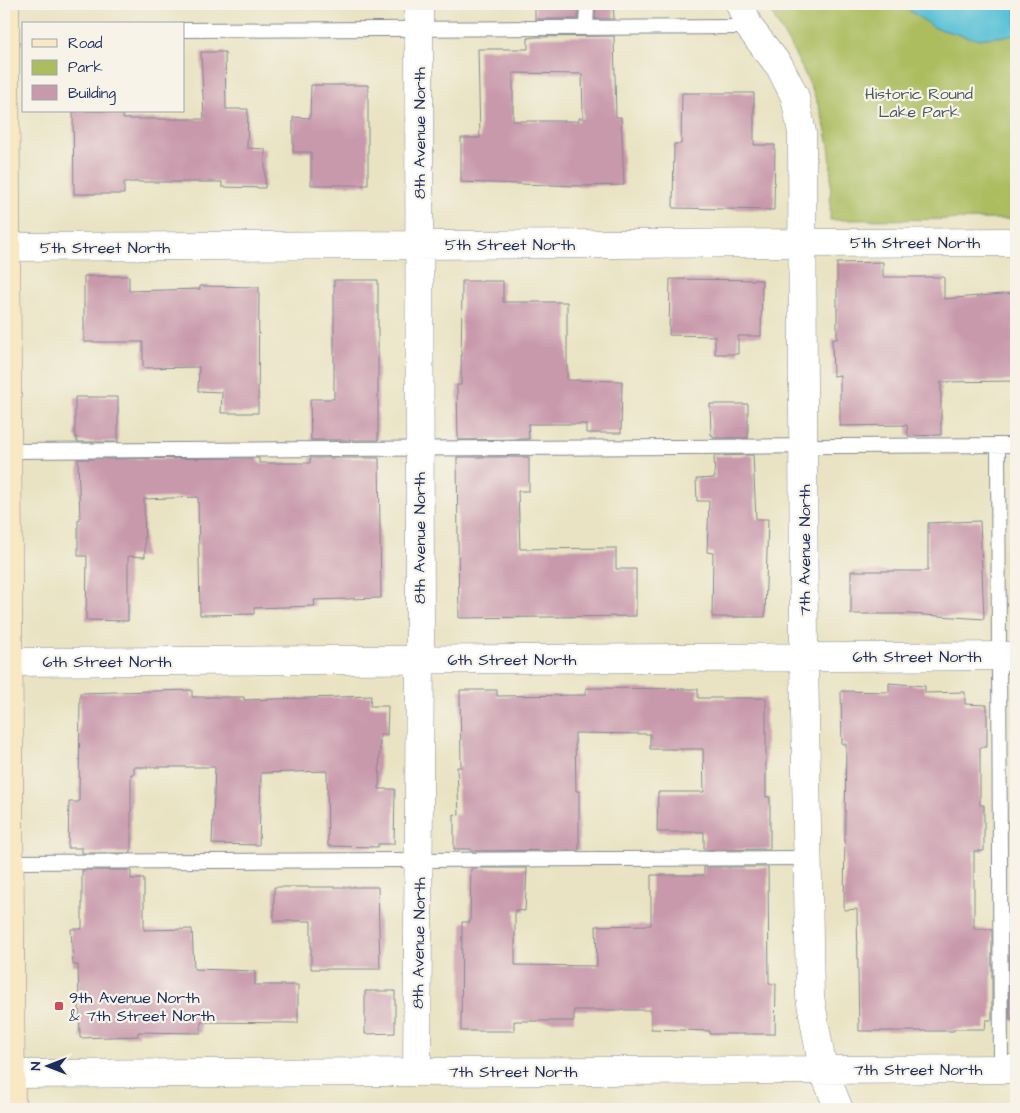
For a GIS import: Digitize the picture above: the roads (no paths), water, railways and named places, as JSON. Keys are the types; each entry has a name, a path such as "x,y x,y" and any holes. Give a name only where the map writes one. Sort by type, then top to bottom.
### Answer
{"street":[{"path":"5,4 9,43 5,248 6,619 8,662 6,750 9,862 7,908 11,1109"},
{"name":"7th Avenue North","path":"745,15 780,67 795,97 802,133 804,657 810,997 823,1070 839,1109"},
{"name":"8th Avenue North","path":"417,1072 420,659 419,16"},
{"name":"5th Street North","path":"5,248 1016,242"},
{"name":"6th Street North","path":"8,662 1008,656"},
{"name":"7th Street North","path":"11,1074 1009,1069"}],"lane":[{"path":"586,28 587,4"},
{"path":"185,30 419,16 586,28 745,15"},
{"path":"998,445 1008,656 1009,1069"},
{"path":"7,451 1016,445"},
{"path":"9,862 808,858"}],"water":[{"path":"900,4 1016,4 1016,35 976,39 935,28"}],"place":[{"name":"9th Avenue North & 7th Street North","path":"59,1006"}],"park label":[{"name":"Historic Round Lake Park","path":"919,102"}]}
